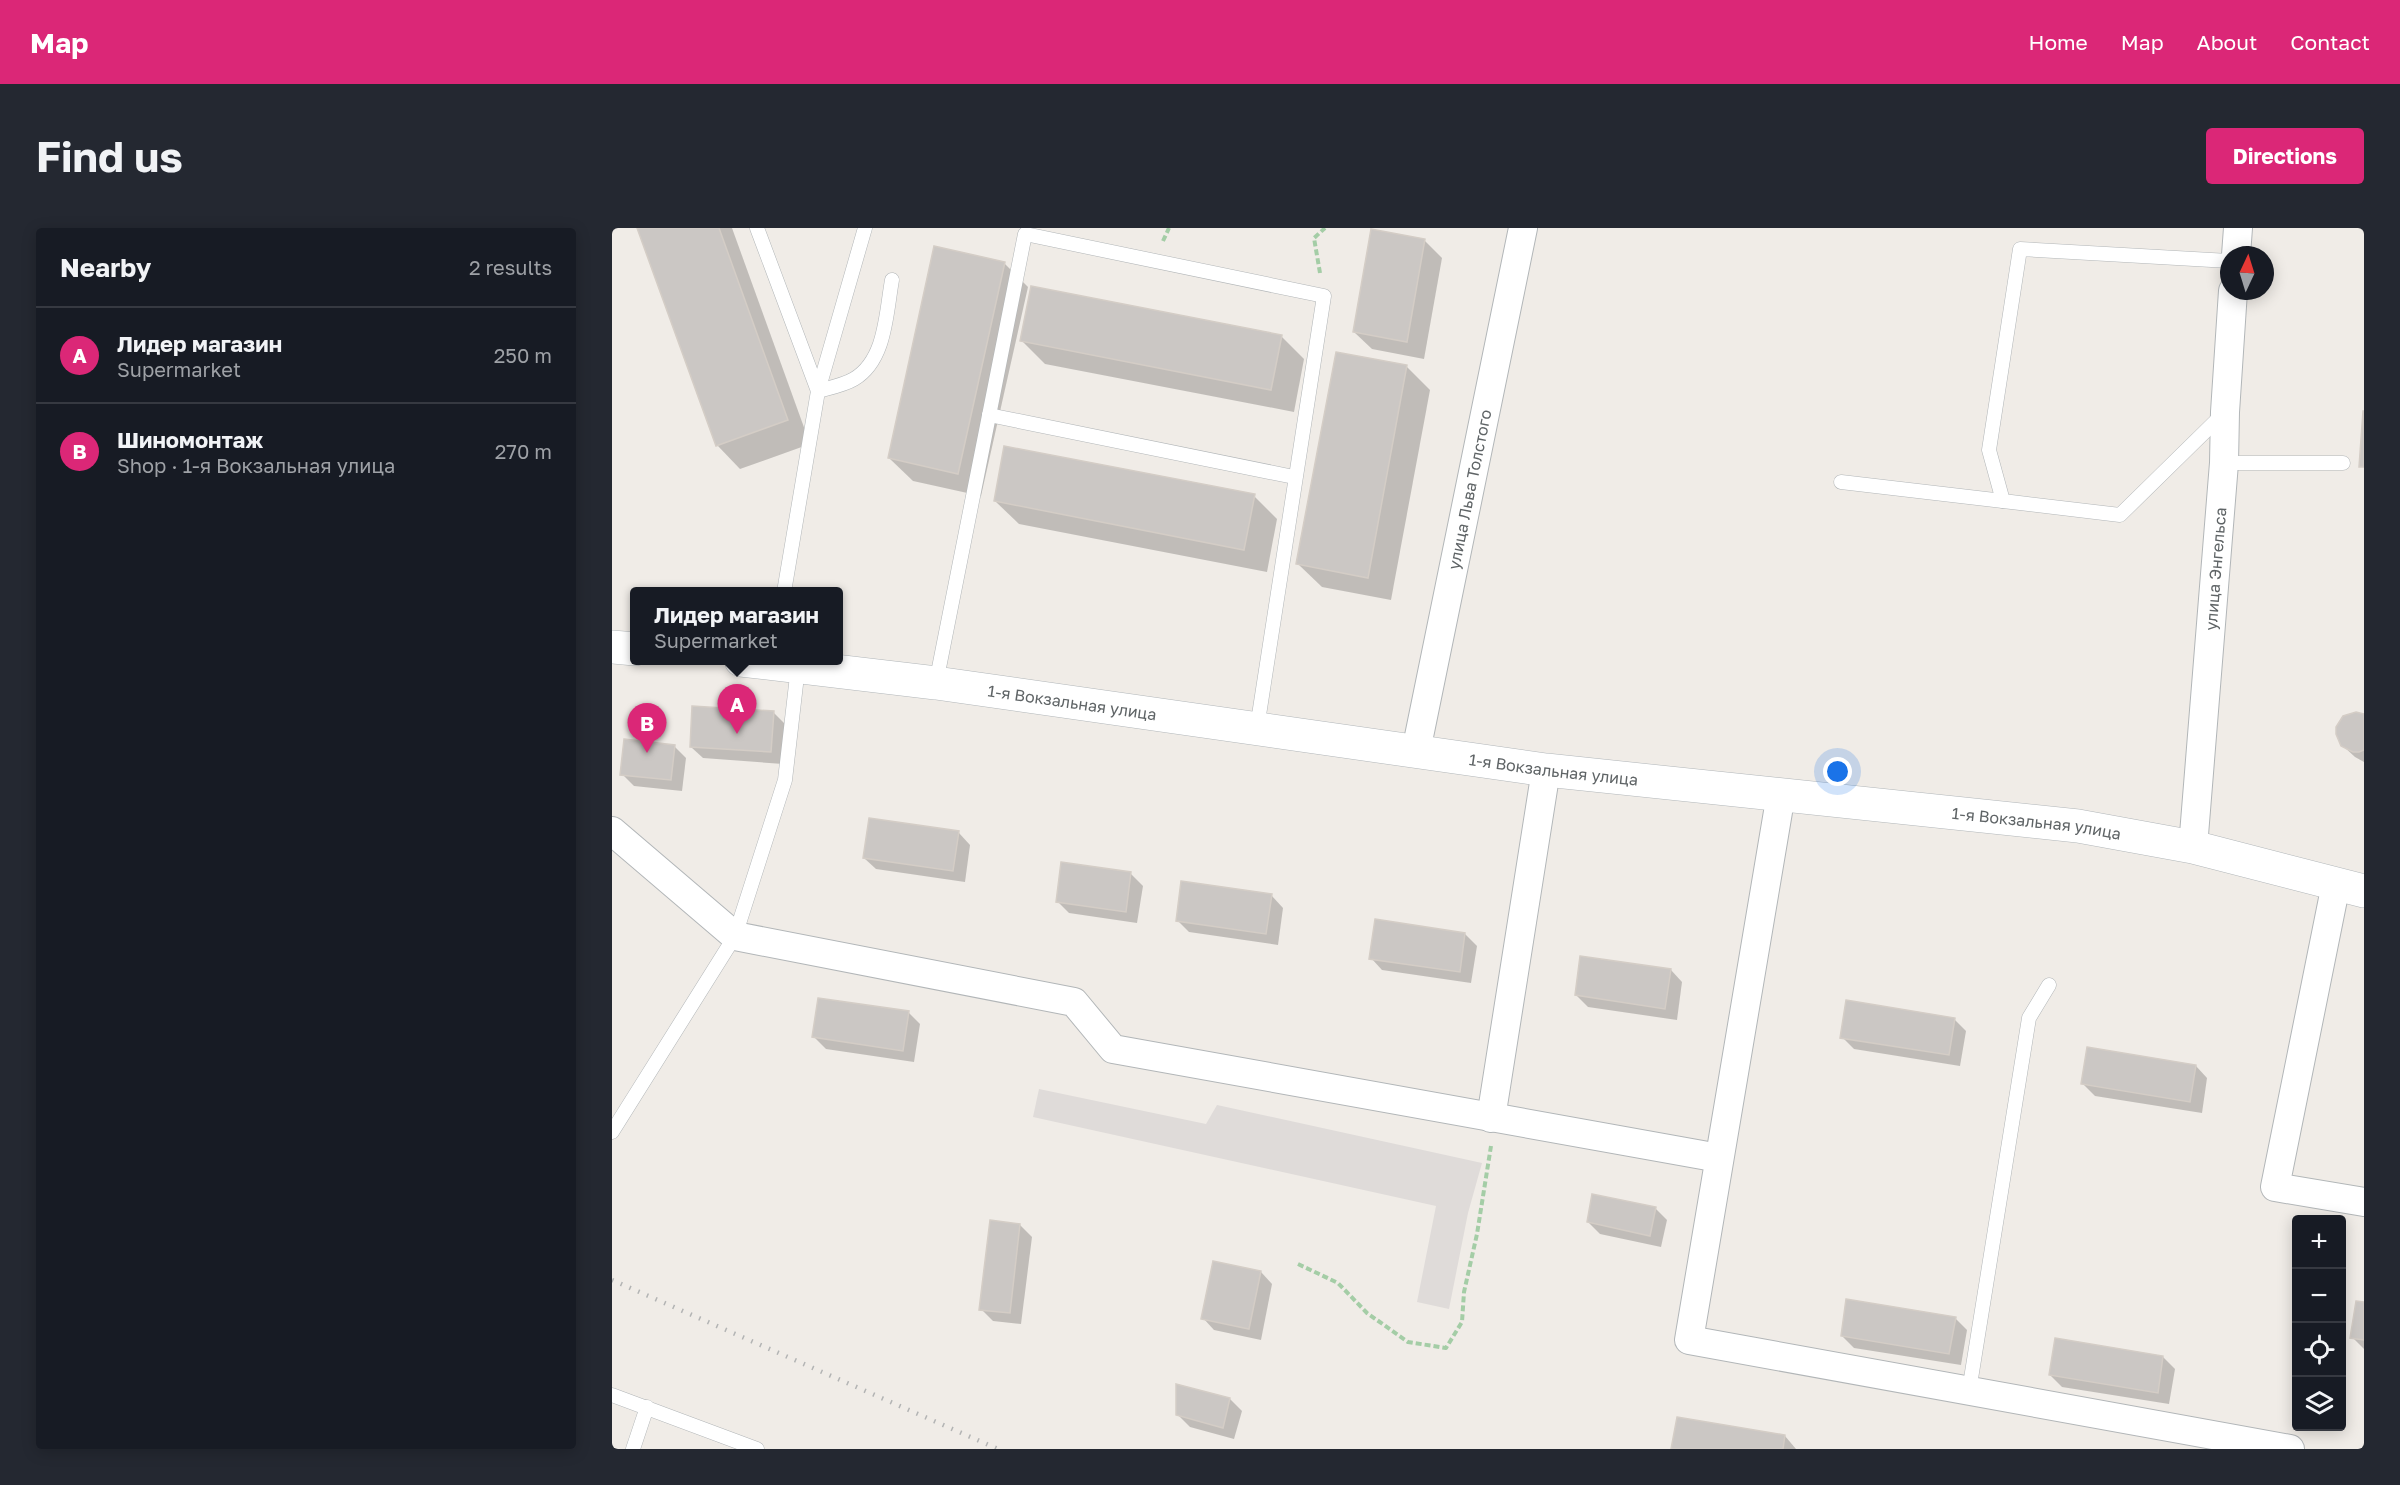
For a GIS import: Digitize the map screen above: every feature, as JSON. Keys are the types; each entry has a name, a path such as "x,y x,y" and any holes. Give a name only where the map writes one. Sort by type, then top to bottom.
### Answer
{"main road":[{"path":"612,646 630,648"},
{"name":"1-я Вокзальная улица","path":"787,665 936,683 1546,770 2078,826 2193,847 2350,888"}],"street":[{"name":"улица Льва Толстого","path":"1416,752 1523,228"},
{"path":"2237,246 2238,228"},
{"name":"улица Энгельса","path":"2193,847 2223,463 2232,300"},
{"path":"1491,1118 1546,770"},
{"path":"1780,794 1689,1340 2290,1449"},
{"path":"612,831 735,936 1074,1002 1113,1049 1719,1158"},
{"path":"2350,888 2275,1187 2364,1202"}],"lane":[{"path":"757,228 818,392"},
{"path":"784,587 818,392 865,228"},
{"path":"936,683 1025,234 1324,296 1294,477 1257,728"},
{"path":"2003,501 1989,450 2020,249 2220,260"},
{"path":"818,392 853,380 878,354 892,280"},
{"path":"1841,482 2120,514 2225,412"},
{"path":"989,415 1294,477"},
{"path":"2223,463 2343,463"},
{"path":"612,1132 735,936 785,780 770,665"},
{"path":"1969,1391 2030,1018 2049,986"},
{"path":"612,1395 757,1449"},
{"path":"633,1449 647,1407"}],"path":[{"path":"1324,296 1314,238 1326,228"},
{"path":"1298,1264 1338,1283 1367,1313 1408,1342 1446,1348 1462,1322 1464,1292 1477,1234 1492,1140 1491,1118"}],"shaded area":[{"path":"1039,1089 1206,1124 1217,1105 1482,1163 1468,1213 1449,1309 1417,1302 1436,1206 1033,1117"}],"building":[{"path":"637,228 719,228 788,420 716,446"},
{"path":"1371,229 1425,239 1407,342 1353,332"},
{"path":"934,246 1005,262 958,474 888,458"},
{"path":"1031,286 1282,335 1271,390 1020,341"},
{"path":"1336,352 1407,365 1368,578 1296,564"},
{"path":"2363,411 2364,467 2359,467"},
{"path":"1004,446 1255,494 1244,550 994,501"},
{"path":"692,706 774,711 771,752 690,747"},
{"path":"2356,712 2364,714 2364,750 2353,752 2341,746 2336,727 2343,716"},
{"path":"624,739 675,745 671,780 620,775"},
{"path":"869,818 959,831 953,871 863,858"},
{"path":"1061,862 1131,872 1126,912 1056,902"},
{"path":"1181,881 1272,894 1266,934 1176,921"},
{"path":"1375,919 1465,933 1460,972 1369,959"},
{"path":"1580,956 1671,969 1665,1009 1575,995"},
{"path":"818,998 909,1011 903,1051 812,1037"},
{"path":"1846,1000 1955,1018 1949,1055 1840,1038"},
{"path":"2087,1047 2196,1065 2190,1102 2081,1084"},
{"path":"1592,1194 1656,1207 1650,1236 1587,1222"},
{"path":"990,1220 1020,1224 1010,1313 979,1310"},
{"path":"1213,1261 1261,1271 1249,1329 1201,1319"},
{"path":"1846,1299 1956,1317 1949,1354 1841,1336"},
{"path":"2356,1301 2364,1302 2364,1340 2350,1338"},
{"path":"2055,1338 2163,1356 2158,1393 2049,1375"},
{"path":"1176,1384 1230,1398 1223,1428 1176,1415"},
{"path":"1677,1417 1785,1435 1783,1449 1671,1449"}],"railway":[{"path":"612,1280 998,1449"}],"place":[{"name":"Лидер магазин","path":"737,734"},
{"name":"Шиномонтаж","path":"647,753"}]}
